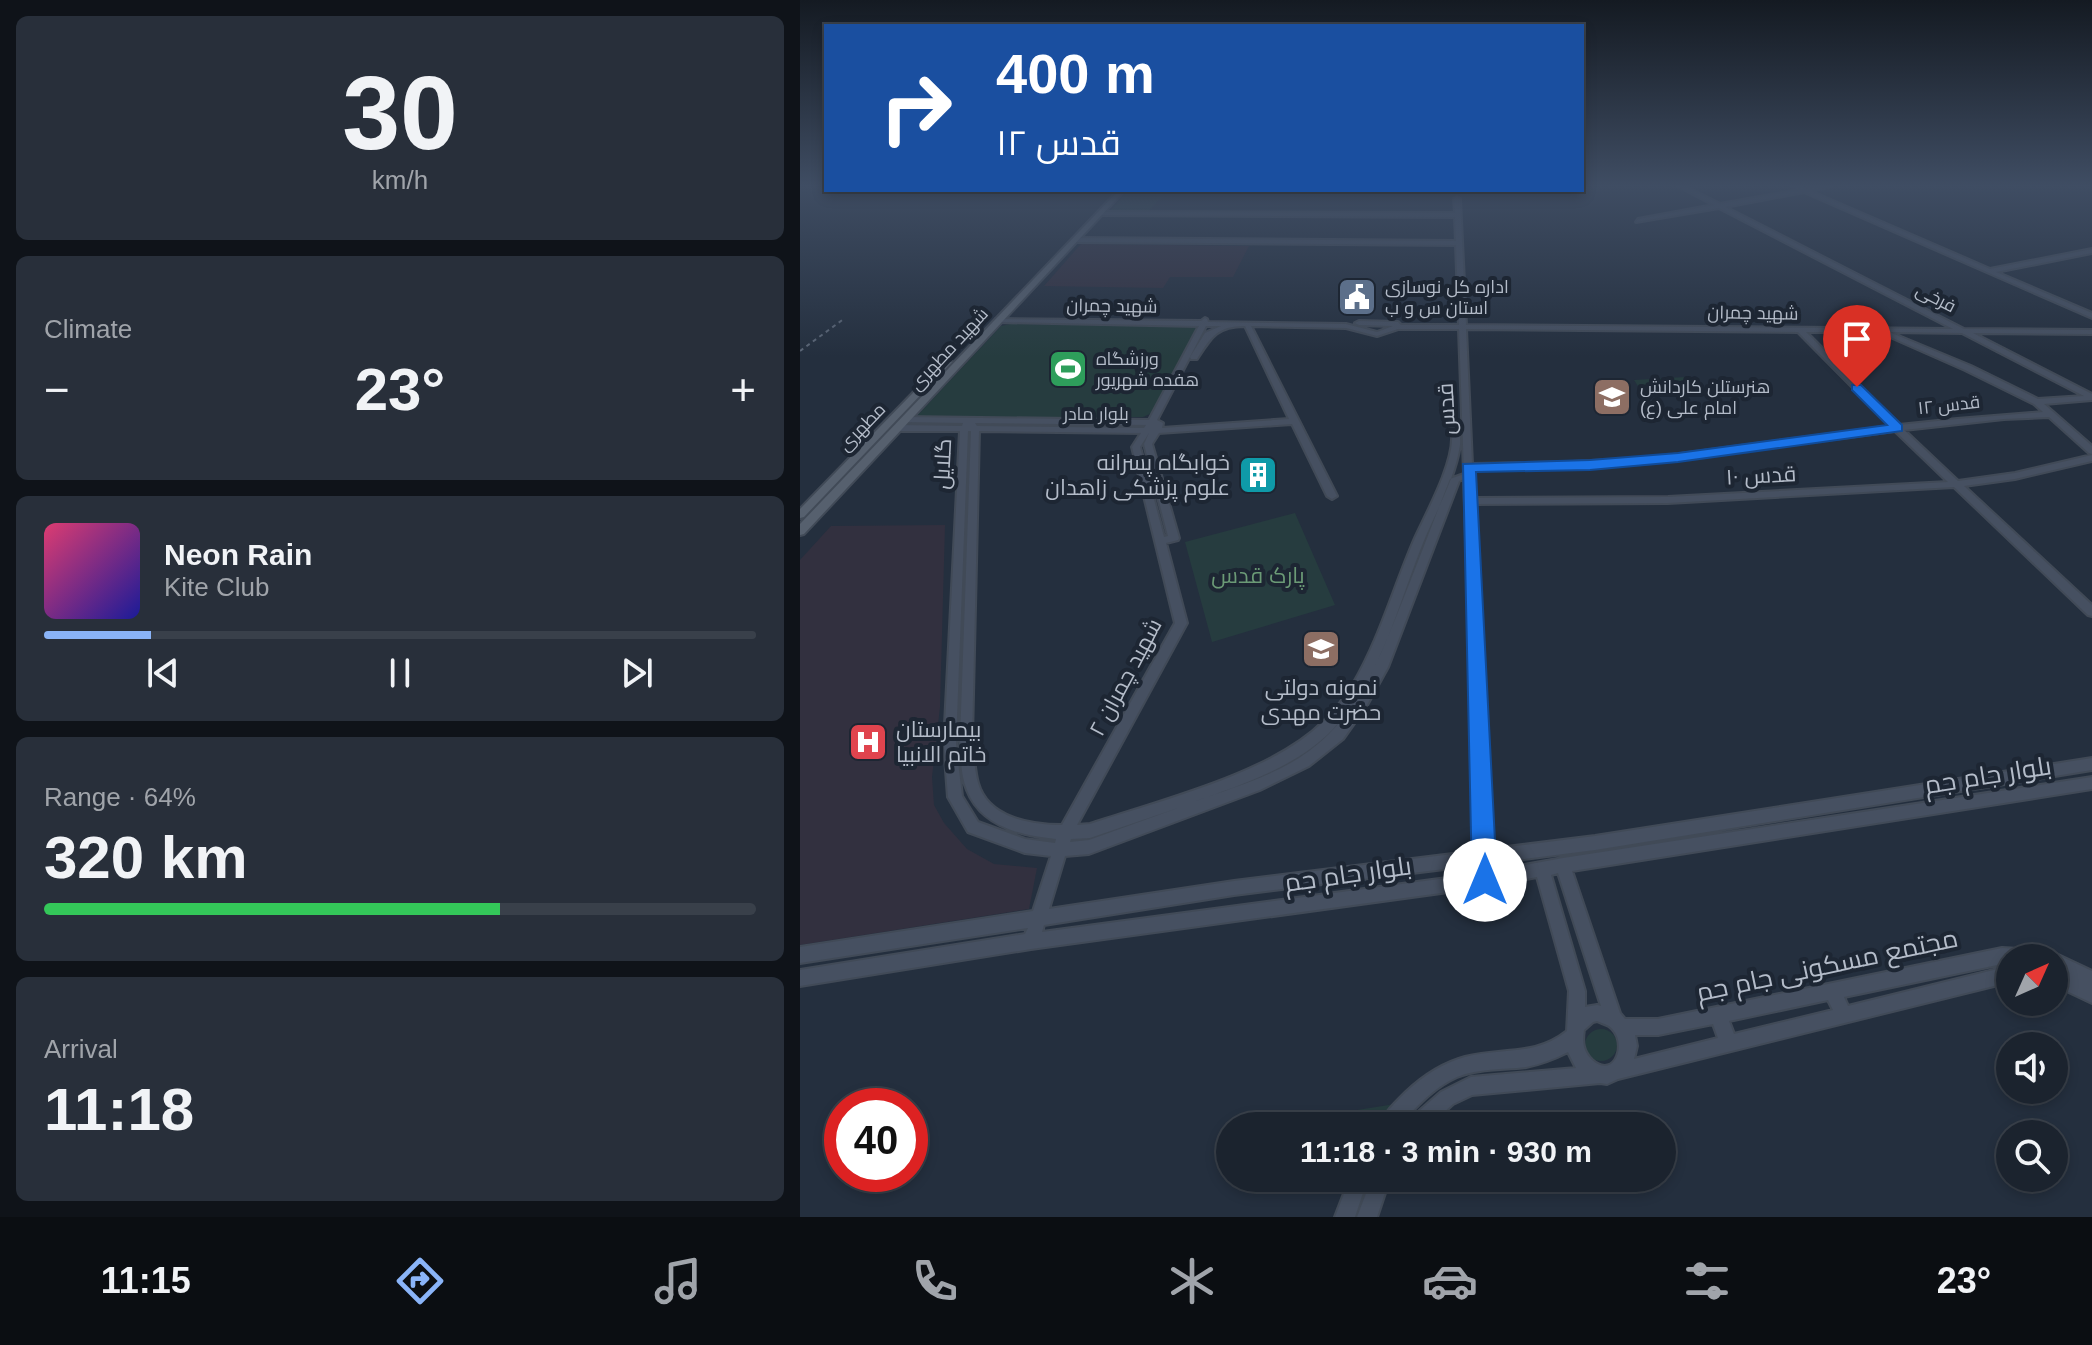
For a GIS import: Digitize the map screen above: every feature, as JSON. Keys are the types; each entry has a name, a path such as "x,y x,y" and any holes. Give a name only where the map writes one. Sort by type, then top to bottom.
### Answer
{"main road":[{"name":"مطهری","path":"800,515 897,424 1070,243"},
{"name":"شهید مطهری","path":"800,531 897,424 1072,243"}],"street":[{"path":"1433,243 1459,243"},
{"name":"قدس","path":"1459,243 1485,880"},
{"name":"فرخی","path":"1791,243 2092,397"},
{"path":"1925,243 2092,316"},
{"path":"1990,271 2092,251"},
{"name":"شهید چمران","path":"1001,318 1462,327"},
{"name":"شهید چمران","path":"1204,322 1346,326 1377,334 1397,327 2092,332"},
{"name":"شهید چمران ۲","path":"1031,941 1065,834 1181,623 1168,540 1136,447 1154,427 1204,322"},
{"path":"1154,427 1200,345 1208,335 1230,324"},
{"path":"1248,327 1332,496"},
{"path":"1799,329 1897,428 2092,612"},
{"path":"1878,330 1979,373 2037,402 2092,451"},
{"path":"2037,402 2092,397"},
{"name":"گلایل","path":"969,426 966,739 973,788 988,813 1035,830 1065,834 1090,831 1250,773 1301,747 1327,727 1351,696 1369,663 1448,470 1456,435 1448,412"},
{"name":"قدس ۱۲","path":"1468,471 1678,458 1973,418 2051,414"},
{"name":"بلوار مادر","path":"897,424 1154,427 1293,418"},
{"name":"گلایل","path":"969,426 950,744 955,797 973,827 1025,846 1059,850 1089,847 1255,786 1304,762 1338,735 1363,701 1382,667 1455,479 1468,471"},
{"name":"قدس ۱۰","path":"1470,501 1653,500 1956,484 2015,476 2092,458"},
{"name":"بلوار جام جم","path":"800,955 1234,888 1485,857 1773,815 2092,764"},
{"name":"بلوار جام جم","path":"800,978 1031,941 1485,880 1563,865 2092,783"},
{"path":"1773,815 1782,832"},
{"path":"1431,1112 1471,1086 1599,1075 1619,1071 1628,1055 1627,1036 1618,1023 1563,865"},
{"path":"1542,869 1577,991 1578,1056 1583,1064 1599,1075"},
{"name":"مجتمع مسکونی جام جم","path":"1618,1023 1658,1027 1996,957"},
{"path":"1968,963 1980,982"},
{"path":"1904,976 1916,997"},
{"name":"مجتمع مسکونی جام جم","path":"1619,1071 1996,978"},
{"path":"1832,991 1844,1015"},
{"path":"1402,1112 1423,1090 1465,1065 1553,1054 1589,1014 1597,1013 1618,1023"},
{"path":"1718,1014 1729,1044"},
{"path":"1423,1090 1434,1109"},
{"path":"1348,1216 1355,1192"},
{"path":"1367,1217 1376,1192"}],"shaded area":[{"path":"1081,244 1249,246 1233,277 1170,277 1163,288 1044,286"},
{"name":"بیمارستان خاتم الانبیا","path":"945,525 940,707 932,777 934,805 944,823 967,849 994,864 1037,868 1029,909 800,945 800,560 831,526"}],"green space":[{"name":"ورزشگاه هفده شهریور","path":"1001,326 1198,326 1154,412 1143,417 916,417"},
{"path":"1685,377 1693,391 1643,394 1634,380"},
{"name":"پارک قدس","path":"1295,513 1335,605 1212,642 1185,542"},
{"path":"1601,1029 1612,1034 1617,1045 1612,1056 1601,1061 1590,1056 1585,1045 1590,1034"},
{"path":"1395,1104 1390,1112 1351,1111"}],"railway":[{"path":"800,351 845,318"}],"place":[{"name":"اداره کل نوسازی استان س و ب","path":"1357,297"},
{"name":"ورزشگاه هفده شهریور","path":"1068,369"},
{"name":"هنرستلن کاردانش امام علی (ع)","path":"1612,397"},
{"name":"خوابگاه پسرانه علوم پزشکی زاهدان","path":"1258,475"},
{"name":"نمونه دولتی حضرت مهدی","path":"1321,649"},
{"name":"بیمارستان خاتم الانبیا","path":"868,742"}],"route":[{"path":"1485,880 1468,467 1590,465 1678,458 1897,428 1857,387"}]}
